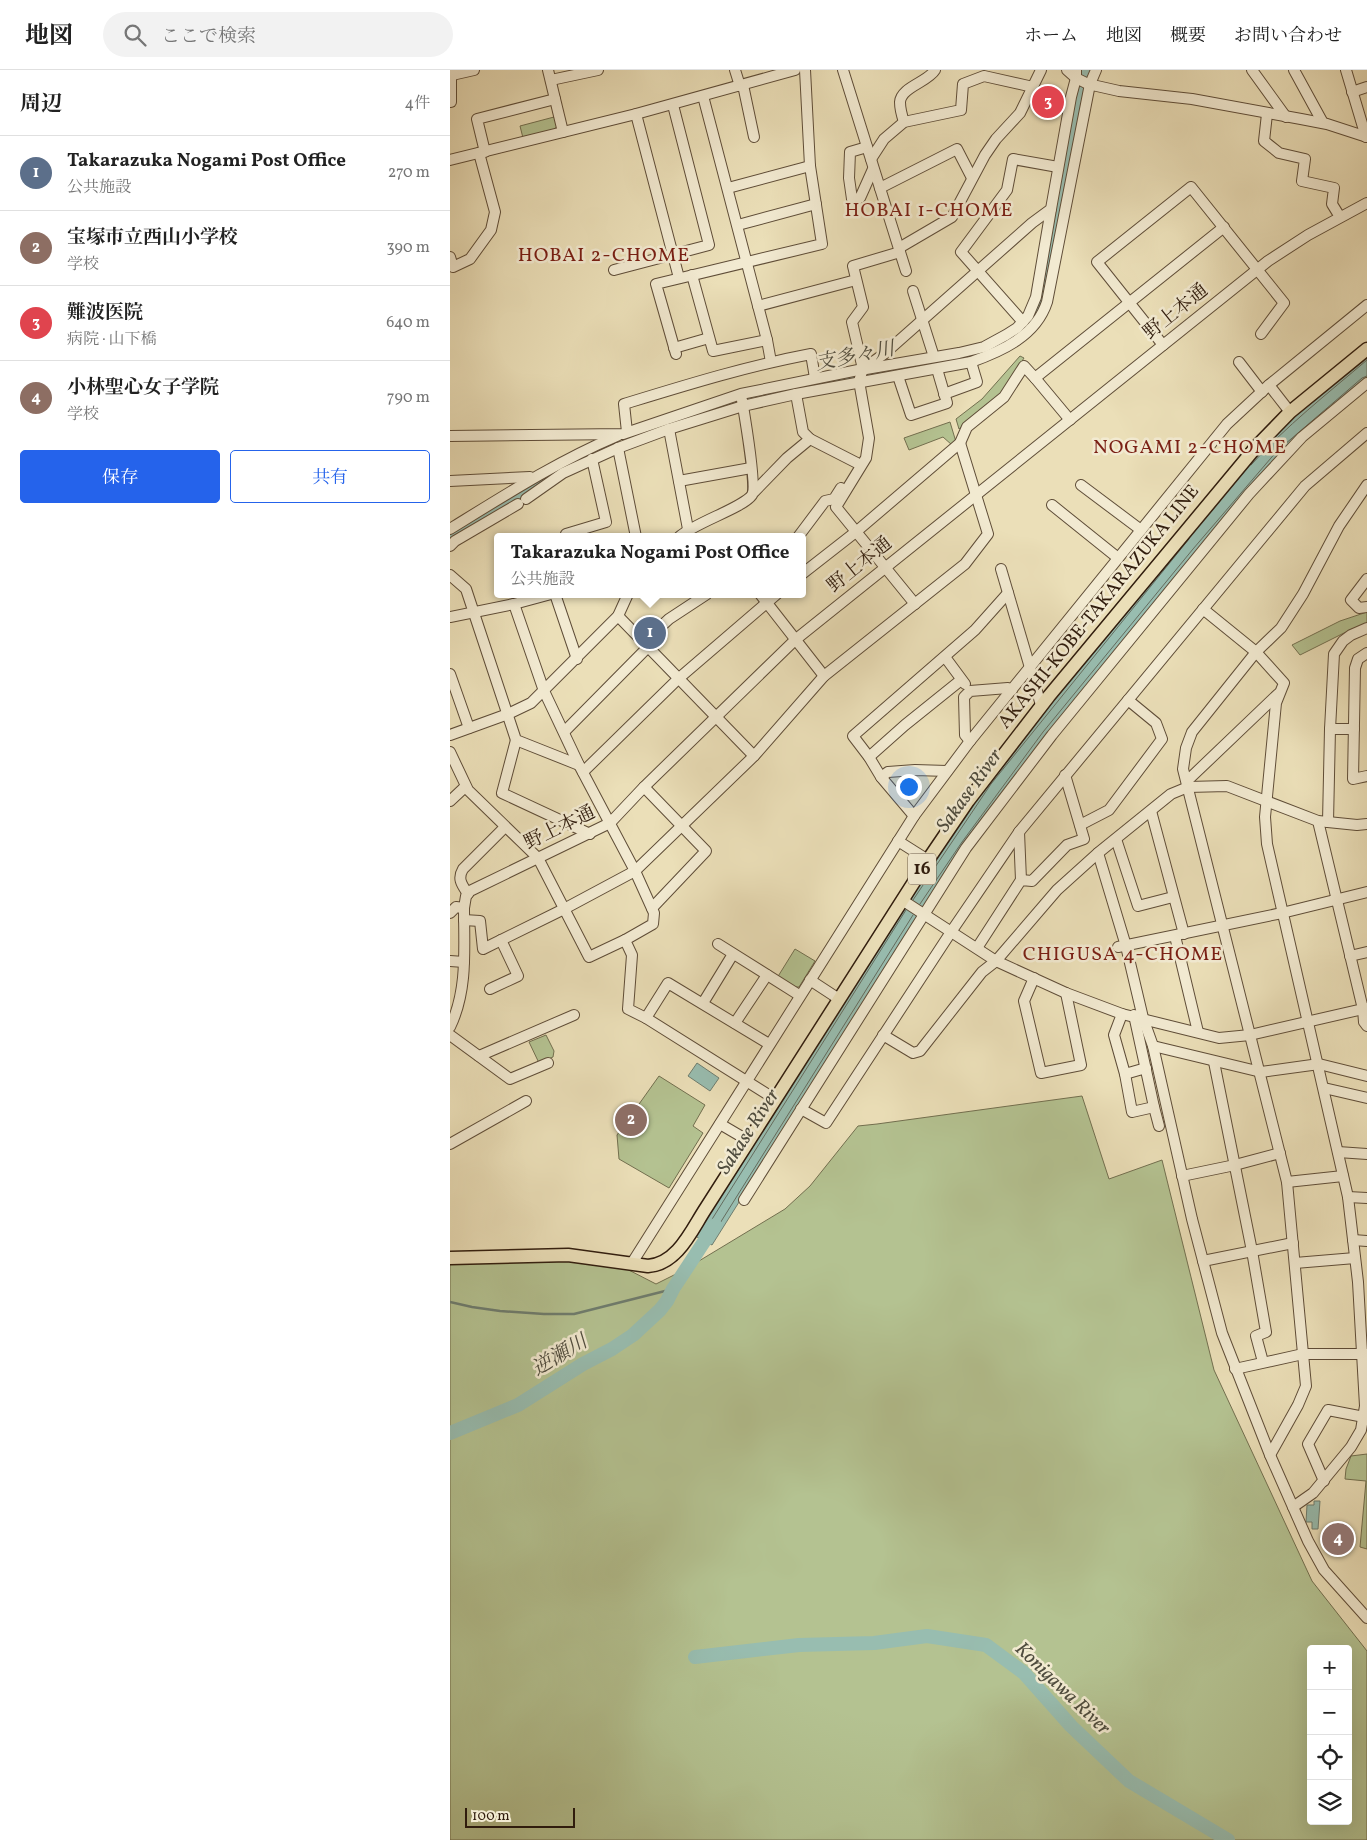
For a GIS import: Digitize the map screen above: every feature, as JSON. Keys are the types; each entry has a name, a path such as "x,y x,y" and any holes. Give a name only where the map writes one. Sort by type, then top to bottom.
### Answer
{"main road":[{"name":"AKASHI-KOBE-TAKARAZUKA LINE","path":"450,1258 568,1255 643,1266 657,1265 668,1260 678,1250 928,860 985,778 1041,705 1237,468 1290,412 1367,348"}],"street":[{"path":"451,102 451,72 474,70"},
{"path":"735,70 741,85 754,137"},
{"path":"450,160 636,114 795,70"},
{"path":"709,338 675,351 656,284 822,244 810,166 805,70"},
{"path":"843,70 906,271"},
{"path":"904,122 900,103 901,97 904,92 930,76 935,70"},
{"path":"915,604 836,507 862,461 869,438 852,322 863,307 853,266 899,250 952,217 977,167 996,138 1020,113 1041,70"},
{"path":"1067,70 1078,74 1089,84 1119,91 1192,100 1322,123 1367,137"},
{"path":"450,529 534,477 586,450 625,433 742,401 815,378 898,376 970,362 997,353 1028,332 1043,313 1047,302 1089,84 1096,70"},
{"path":"1252,70 1286,117"},
{"path":"1294,70 1322,123"},
{"path":"1346,70 1367,137"},
{"path":"563,132 549,75 592,71"},
{"path":"450,546 455,541 522,502 563,473 618,448 742,401 796,394 934,357 984,346 1006,336 1028,316 1036,297 1071,97 1078,74"},
{"path":"867,147 850,152 849,178 852,199 860,198 872,164 884,139 904,122 961,110 963,84 984,76 1033,87"},
{"path":"1352,92 1367,86"},
{"path":"703,96 738,225 771,362"},
{"path":"450,257 453,266 470,259 491,230 495,212 476,119 555,99"},
{"path":"614,270 709,245 673,104"},
{"path":"636,114 679,278"},
{"path":"1267,114 1264,140 1278,153 1305,159 1302,181 1334,188 1332,204 1340,217"},
{"path":"880,188 956,149 972,178"},
{"path":"1023,322 961,252 1007,190 1013,159 1058,167"},
{"path":"728,188 810,166"},
{"path":"1163,345 1097,262 1191,187 1284,303 1261,334"},
{"name":"野上本通","path":"468,894 473,889 610,823 644,787 795,640 1258,270 1295,244 1367,203"},
{"path":"738,225 816,204"},
{"path":"861,376 1032,223 1051,209"},
{"path":"1035,378 1224,227"},
{"path":"692,275 713,351 767,340"},
{"path":"758,306 856,280"},
{"path":"913,291 934,357"},
{"path":"632,1263 768,1044 914,816 970,741 1226,424 1265,388 1367,305"},
{"path":"625,433 624,404 703,380 771,362 811,354 815,378"},
{"path":"944,394 977,382 970,362"},
{"path":"1239,362 1290,412"},
{"path":"806,571 857,531 960,443 967,427 1004,397 1024,366 1070,420"},
{"path":"898,376 911,415 947,403 937,368"},
{"path":"744,1200 966,848 1052,735 1249,494 1302,437 1367,382"},
{"path":"796,394 804,432 810,439 862,461"},
{"path":"742,401 754,492"},
{"path":"669,429 688,529"},
{"path":"450,436 625,433"},
{"path":"801,1109 826,1123 1019,832 1305,486 1367,433"},
{"path":"684,533 752,496 786,458 810,439"},
{"path":"464,920 480,921 483,949 635,871 754,756 824,676 965,564 988,534 960,443"},
{"path":"618,448 635,533"},
{"path":"569,533 606,522 592,459"},
{"path":"801,533 825,502 834,499 862,461"},
{"path":"679,481 751,468"},
{"path":"450,480 534,477"},
{"path":"1081,485 1140,530"},
{"path":"1270,1455 1298,1405 1306,1386 1288,1182 1183,769 1186,748 1192,732 1256,652 1281,628 1303,594 1339,526 1367,485"},
{"path":"1052,505 1118,558"},
{"path":"1001,568 1041,705"},
{"path":"450,575 466,589 516,740 502,793 590,834"},
{"path":"1367,579 1351,600 1359,608 1367,607"},
{"path":"914,816 881,777 853,736 975,630 1008,593"},
{"path":"450,617 536,598"},
{"path":"556,598 576,658"},
{"path":"450,735 508,714 531,703 618,616 626,598"},
{"path":"564,732 669,619 693,598"},
{"path":"581,768 763,598 824,676"},
{"path":"450,752 465,787 538,858 589,957 653,924 654,913 635,871 581,768 544,691 514,604"},
{"path":"1204,609 1256,652 1284,683 1276,703 1266,801 1267,844 1319,1064 1348,1197 1355,1258 1363,1282 1366,1406 1361,1430 1351,1448 1324,1481 1313,1493 1293,1508"},
{"path":"618,616 754,756"},
{"path":"1367,628 1347,638 1334,654 1323,821 1336,899 1365,1008 1364,1022 1367,1026"},
{"path":"1367,653 1358,659 1355,668 1352,779 1367,776"},
{"path":"945,657 970,691"},
{"path":"450,674 469,728"},
{"path":"869,757 961,680"},
{"path":"970,691 1008,688 1012,690"},
{"path":"970,691 964,700 965,735 970,741"},
{"path":"883,1035 913,1053 920,1051 982,972 996,961 1057,890 1098,853 1171,794 1187,784 1279,694"},
{"path":"1080,825 1109,810 1162,739 1156,724 1128,700"},
{"path":"1330,729 1354,729"},
{"path":"516,740 581,768"},
{"path":"881,777 888,772 915,770 947,771"},
{"path":"1021,880 1032,881 1067,844 1084,839 1065,775"},
{"path":"1187,784 1227,786 1323,821 1357,825 1367,824"},
{"path":"450,801 465,787"},
{"path":"644,787 706,851 652,908"},
{"path":"1151,811 1173,897 1198,1032"},
{"path":"450,1027 461,999 463,988 464,908 468,894 461,883 460,874 505,827"},
{"path":"977,948 1021,880 1019,832"},
{"path":"1116,839 1138,906 1173,897"},
{"path":"898,841 928,860"},
{"path":"1098,853 1138,1017 1146,1068 1159,1126"},
{"path":"1122,947 1367,892"},
{"path":"902,900 996,961 1066,993 1122,1014 1219,1038 1250,1036 1365,1008"},
{"path":"450,913 456,907 464,908"},
{"path":"490,989 518,976 500,940"},
{"path":"625,940 632,954 628,1009 646,1018 775,1099"},
{"path":"718,944 800,996"},
{"path":"1350,956 1367,952"},
{"path":"703,1003 733,954"},
{"path":"450,961 464,962"},
{"path":"735,1023 767,975"},
{"path":"1034,978 1024,1001 1041,1073 1081,1065 1066,993"},
{"path":"810,980 839,999"},
{"path":"646,1018 668,983 768,1044"},
{"path":"1122,1014 1114,1035 1125,1074 1132,1112 1154,1107"},
{"path":"479,1056 574,1015"},
{"path":"1138,1017 1153,1046 1203,1261 1222,1333 1235,1369 1308,1541 1324,1570 1367,1618"},
{"path":"450,1035 510,1079 548,1063"},
{"path":"1153,1046 1261,1072 1319,1064 1367,1076"},
{"path":"1214,1062 1252,1251 1266,1332 1256,1336 1263,1362"},
{"path":"1125,1074 1146,1068"},
{"path":"1324,1088 1367,1098"},
{"path":"450,1144 526,1101"},
{"path":"720,1124 748,1141"},
{"path":"1338,1152 1367,1154"},
{"path":"1182,1176 1280,1153"},
{"path":"1288,1182 1343,1176"},
{"path":"1348,1197 1367,1198"},
{"path":"1353,1240 1367,1241"},
{"path":"1203,1261 1293,1243"},
{"path":"1295,1263 1355,1258"},
{"path":"1235,1369 1303,1354 1364,1354"},
{"path":"1324,1481 1308,1444 1328,1410 1364,1417"}],"green space":[{"path":"554,117 557,126 554,130 523,138 520,126"},
{"path":"1020,356 1024,358 1000,396 959,429 956,419 982,399"},
{"path":"950,422 956,442 952,445 943,437 909,450 904,438"},
{"path":"1367,612 1367,624 1352,629 1300,655 1292,645 1340,621"},
{"path":"795,949 815,961 799,987 794,987 777,978"},
{"path":"546,1035 554,1051 553,1057 539,1063 529,1042"},
{"path":"659,1076 705,1105 693,1126 703,1133 669,1188 619,1159 617,1135"},
{"path":"1082,1096 1109,1179 1162,1160 1214,1370 1312,1581 1367,1651 1367,1840 450,1840 450,1261 553,1258 619,1265 656,1284 684,1270 785,1209 810,1186 858,1126"},
{"path":"1367,1454 1367,1549 1360,1547 1366,1481 1345,1479 1346,1469 1351,1456"}],"water":[{"path":"1367,353 1367,380 1311,426 1197,553 924,908 712,1245 695,1236 805,1061 987,781 1267,439"},
{"path":"697,1063 719,1078 710,1091 688,1076"},
{"path":"1314,1501 1320,1501 1318,1529 1312,1529 1312,1522 1306,1522 1307,1505 1314,1505"},
{"path":"1326,1528 1353,1530 1351,1545 1324,1542"}],"waterway":[{"name":"支多々川","path":"1024,329 1034,318 1042,295 1067,160 1083,86 1090,70"},
{"name":"支多々川","path":"683,419 751,398 943,362 987,352 996,348"},
{"name":"支多々川","path":"450,539 551,475 569,467"},
{"name":"逆瀬川","path":"450,1433 518,1405 633,1335 667,1301 715,1225"},
{"path":"450,1302 500,1311 574,1314 673,1289"},
{"name":"Konigawa River","path":"695,1657 799,1645 874,1643 927,1636 986,1645 1024,1673 1071,1726 1129,1781 1228,1840"}],"place":[{"name":"難波医院","path":"1048,102"},
{"name":"Takarazuka Nogami Post Office","path":"650,633"},
{"name":"宝塚市立西山小学校","path":"631,1120"},
{"name":"小林聖心女子学院","path":"1338,1539"}],"district":[{"name":"HOBAI 1-CHOME","path":"929,211"},
{"name":"HOBAI 2-CHOME","path":"604,256"},
{"name":"NOGAMI 2-CHOME","path":"1190,448"},
{"name":"CHIGUSA 4-CHOME","path":"1123,955"}],"water label":[{"name":"Sakase River","path":"970,791"},
{"name":"Sakase River","path":"749,1132"}]}
